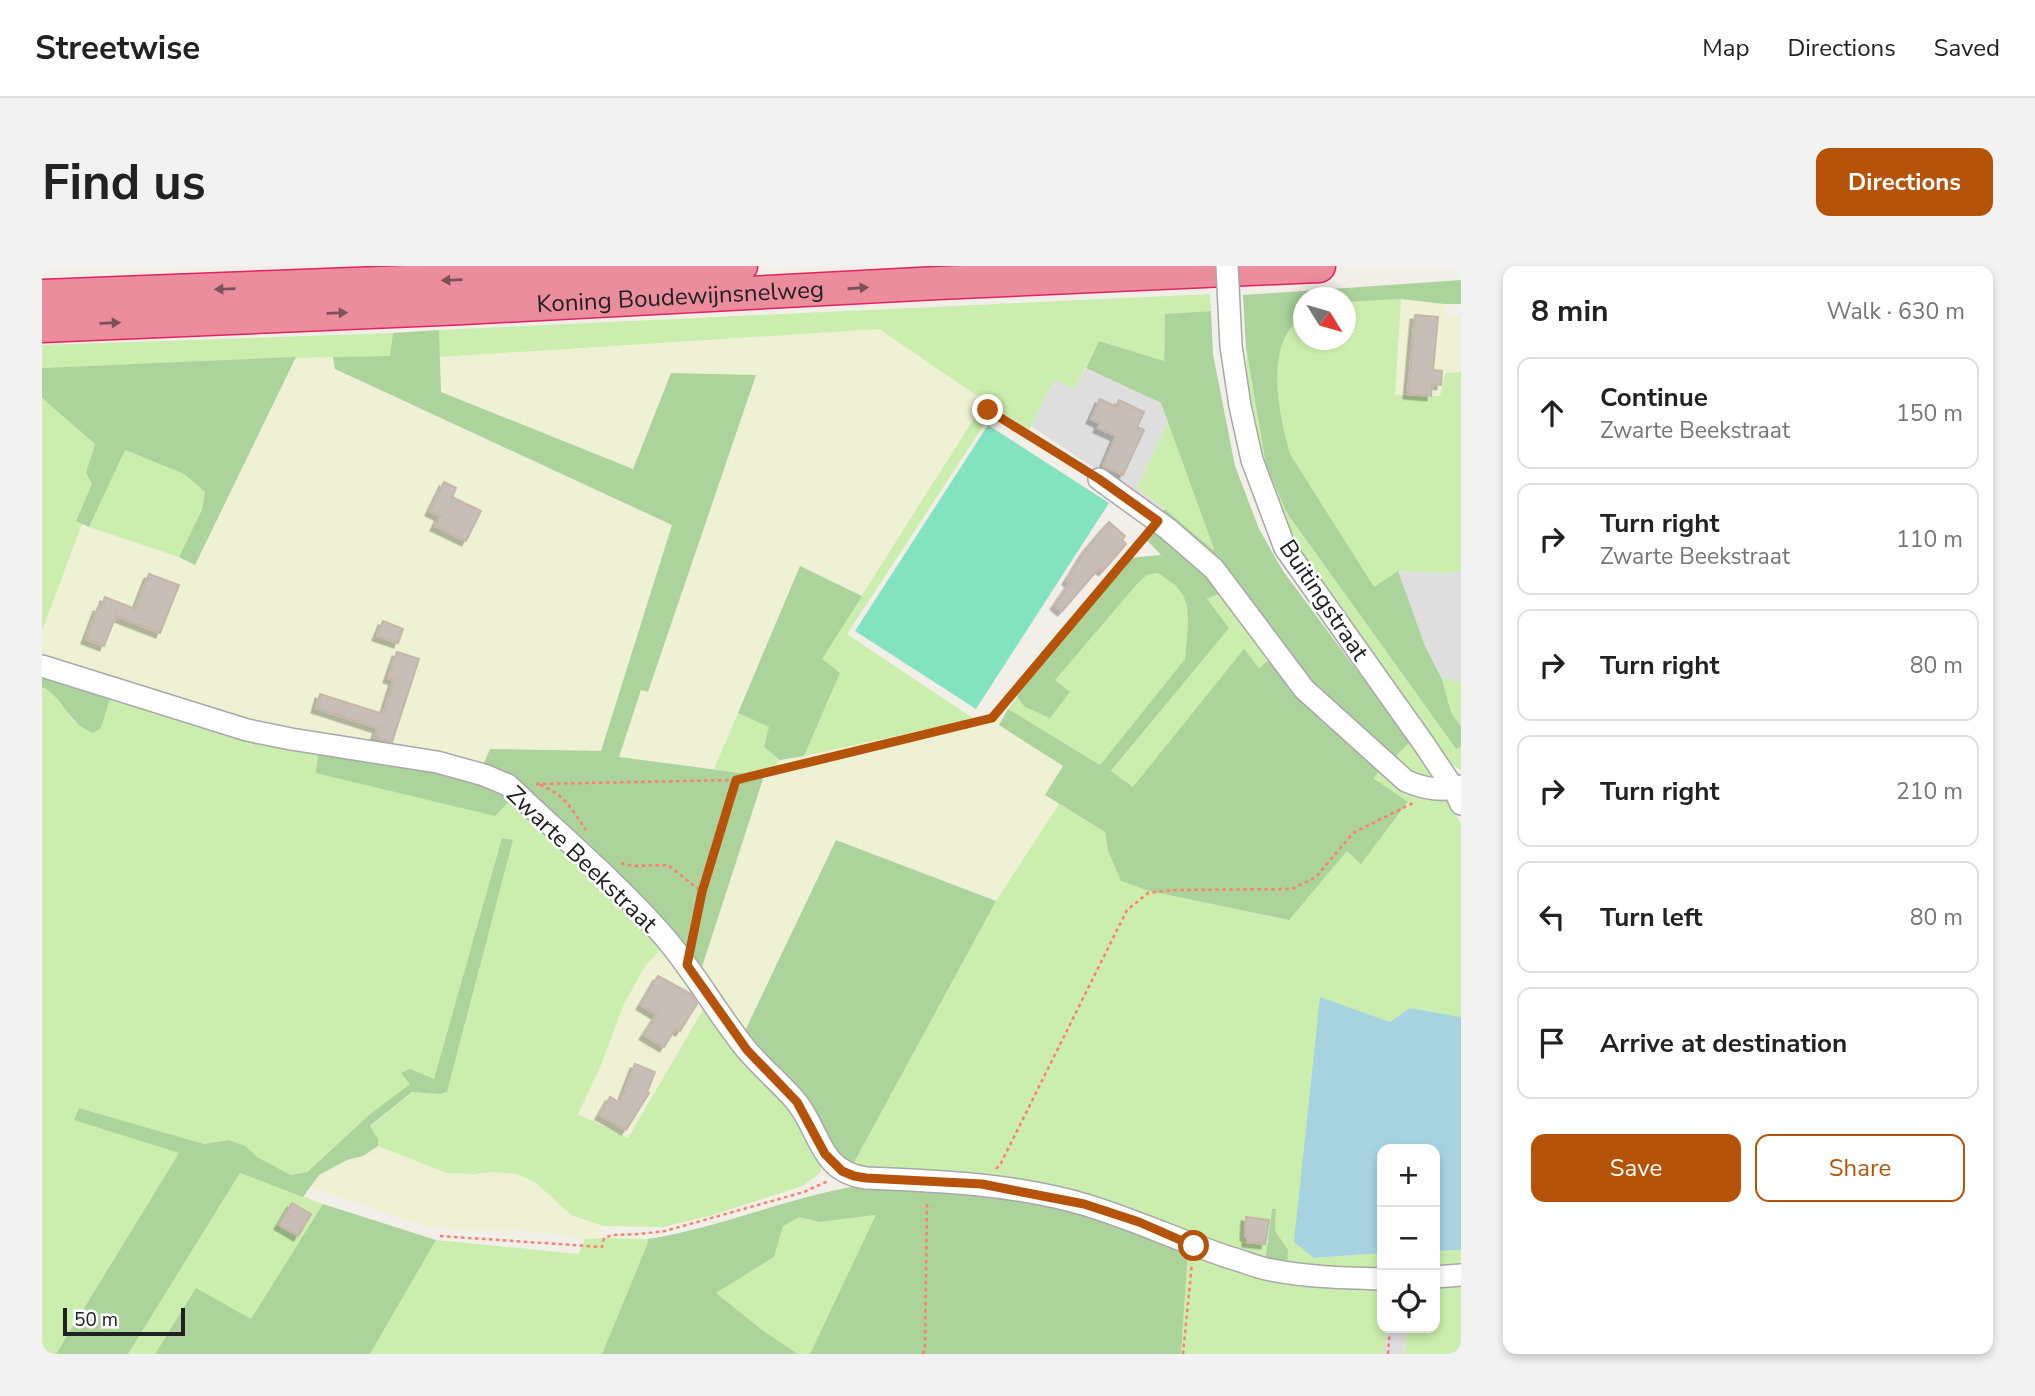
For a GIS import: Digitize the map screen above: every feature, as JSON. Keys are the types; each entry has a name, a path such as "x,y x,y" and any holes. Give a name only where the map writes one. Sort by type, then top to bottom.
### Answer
{"highway":[{"name":"Koning Boudewijnsnelweg","path":"42,296 741,266"},
{"name":"Koning Boudewijnsnelweg","path":"42,326 1319,266"}],"street":[{"name":"Buitingstraat","path":"1227,266 1231,346 1240,406 1252,460 1285,548 1424,744 1454,792"},
{"path":"1099,479 1158,521 1214,569 1304,689 1406,781 1424,788 1454,792"},
{"name":"Zwarte Beekstraat","path":"42,666 247,730 437,762 484,775 508,785 662,934 747,1050 797,1102 825,1154 842,1171"},
{"path":"842,1171 866,1178 982,1184 1084,1204 1139,1222 1194,1246 1265,1269 1325,1277 1377,1279"},
{"path":"1440,1277 1461,1275"}],"path":[{"path":"988,410 1099,479"},
{"path":"508,785 736,780 992,718 1158,521"},
{"path":"687,965 702,892 736,780"},
{"path":"537,784 555,791 565,799 589,835"},
{"path":"982,1184 1001,1163 1127,910 1148,893 1161,891 1292,889 1315,877 1353,833 1454,792"},
{"path":"615,861 632,866 668,865 702,892"},
{"path":"440,1236 602,1247 604,1238 612,1235 665,1231 804,1192 842,1171"},
{"path":"923,1354 928,1180"},
{"path":"1183,1354 1194,1246"},
{"path":"1388,1354 1390,1333"}],"shaded area":[{"path":"1086,368 1161,403 1168,422 1137,488 1165,509 1161,513 1031,426 1055,378 1074,390"},
{"path":"1398,571 1461,571 1461,681 1442,679 1425,646"},
{"path":"1386,1333 1407,1333 1405,1354 1384,1354"}],"green space":[{"path":"1461,280 1461,304 1401,299 1356,301 1356,287"},
{"path":"1293,292 1293,326 1283,343 1277,380 1290,454 1374,587 1398,571 1425,646 1442,679 1451,712 1461,727 1461,747 1456,749 1287,513 1266,465 1246,347 1243,295"},
{"path":"1210,294 1211,311 1165,314 1164,361 1099,341 1074,390 1055,379 1029,430 995,408 847,634 974,719 804,756 840,673 821,660 985,401 879,329 440,357 439,330"},
{"path":"1401,299 1444,304 1445,317 1461,316 1461,372 1445,373 1440,396 1395,395"},
{"path":"1401,299 1395,395 1440,396 1445,373 1461,372 1461,571 1398,571 1374,588 1290,454 1277,380 1283,343 1293,326 1293,350 1356,350 1356,301"},
{"path":"1211,311 1213,354 1235,466 1259,529 1283,571 1410,742 1373,778 1408,802 1361,864 1347,851 1289,920 1149,891 1121,881 1108,851 1105,832 1045,795 1063,766 999,725 1008,709 1100,765 1185,659 1188,624 1183,595 1175,585 1158,573 1147,575 1055,680 1070,692 1050,718 1025,707 1017,697 1022,686 1129,558 1161,555 1141,534 1165,509 1214,549 1161,403 1086,368 1099,341 1164,361 1165,314","holes":["1236,586 1281,649 1259,668 1244,649 1133,787 1111,771 1229,628 1207,599"]},
{"path":"879,329 985,401 862,596 800,566 714,769 618,758 641,690 648,692 755,375 671,373 633,469 441,392 440,357"},
{"path":"439,330 441,392 633,469 671,373 756,375 648,692 641,690 619,757 764,776 699,976 514,796 495,816 316,773 320,736 484,763 490,749 601,751 672,525 335,369 333,357 390,356 393,333"},
{"path":"393,333 391,356 42,368 42,345"},
{"path":"1246,347 1266,465 1287,513 1455,748 1461,747 1461,770 1449,764 1289,531 1264,470 1248,411"},
{"path":"296,357 333,357 335,370 672,525 602,751 490,749 485,763 321,736 319,742 42,660 42,631 82,524 195,565"},
{"path":"296,357 195,565 179,557 202,509 205,492 184,474 125,450 89,527 76,521 92,484 86,473 95,444 42,398 42,368"},
{"path":"42,398 96,444 86,473 92,484 76,521 82,524 42,631"},
{"path":"1168,422 1214,549 1213,550 1137,488"},
{"path":"988,425 1109,503 976,709 855,631"},
{"path":"124,450 184,474 205,492 202,508 179,557 89,527"},
{"path":"800,566 862,596 822,659 840,673 804,756 780,760 764,747 769,727 738,713"},
{"path":"1158,573 1175,585 1187,606 1185,659 1100,765 1008,709 1017,697 1025,707 1054,680 1137,584 1147,575"},
{"path":"1224,591 1271,657 1258,668 1244,650 1134,787 1111,772 1228,628 1207,599"},
{"path":"42,675 264,728 256,745 110,698 101,728 93,733 77,723 55,697 42,687"},
{"path":"1442,679 1461,681 1461,727 1451,712"},
{"path":"42,687 55,698 74,722 101,728 109,698 255,745 259,737 319,751 317,773 514,796 665,945 645,966 623,1006 601,1065 578,1114 628,1138 707,1003 782,1093 820,1158 821,1172 803,1186 709,1216 663,1227 603,1226 571,1215 535,1182 516,1174 447,1173 378,1146 378,1139 370,1127 413,1092 447,1092 513,840 502,838 434,1080 410,1069 402,1073 411,1084 369,1115 306,1172 291,1175 256,1157 245,1146 229,1140 204,1144 79,1108 75,1120 179,1153 56,1354 42,1354"},
{"path":"1008,709 1000,725 1063,766 1045,795 1059,804 996,901 836,840 742,1037 699,976 764,776 780,760 974,719"},
{"path":"738,713 770,727 764,747 780,760 764,776 714,769"},
{"path":"1410,742 1438,783 1461,824 1461,1017 1410,1008 1390,1022 1320,998 1315,1258 1377,1253 1377,1268 1287,1266 1275,1231 1276,1209 1272,1209 1265,1262 851,1168 996,901 1059,804 1105,832 1108,851 1121,881 1149,891 1288,920 1347,851 1361,863 1408,803 1372,778"},
{"path":"502,838 513,840 447,1092 412,1092 370,1126 378,1139 378,1146 363,1156 347,1160 319,1175 303,1197 240,1173 128,1354 56,1354 179,1153 74,1120 79,1108 204,1144 229,1140 245,1146 257,1157 291,1175 307,1172 369,1115 410,1084 401,1073 410,1069 434,1079"},
{"path":"836,840 996,901 851,1168 742,1037"},
{"path":"665,945 707,1003 627,1138 577,1113 601,1065 623,1006 645,966"},
{"path":"378,1146 448,1173 516,1174 535,1182 571,1215 603,1226 599,1238 585,1239 522,1230 459,1230 425,1226 310,1187 319,1175 347,1160 363,1156"},
{"path":"240,1173 323,1204 251,1320 196,1289 155,1354 128,1354"},
{"path":"857,1186 983,1192 1105,1219 1188,1251 1181,1354 810,1354 876,1215 819,1222 799,1217 783,1226 774,1257 716,1293 798,1354 602,1354 648,1239 701,1228 804,1198"},
{"path":"323,1204 436,1240 370,1354 155,1354 196,1288 251,1319"},
{"path":"1272,1209 1276,1209 1275,1231 1288,1250 1287,1266 1265,1262"},
{"path":"877,1215 810,1354 798,1354 716,1293 774,1257 783,1225 799,1217 819,1222"},
{"path":"585,1239 648,1239 602,1354 370,1354 436,1240 579,1254"},
{"path":"1461,1250 1461,1270 1440,1269 1440,1251"},
{"path":"1188,1251 1377,1284 1377,1333 1386,1333 1384,1354 1181,1354"},
{"path":"1461,1284 1461,1354 1405,1354 1407,1333 1440,1333 1440,1285"}],"water":[{"path":"1320,997 1390,1022 1410,1008 1461,1017 1461,1250 1440,1251 1440,1144 1377,1144 1377,1253 1314,1258 1294,1242"}],"building":[{"path":"1415,315 1438,317 1433,370 1442,371 1441,385 1432,384 1431,396 1408,394"},
{"path":"1100,399 1116,407 1119,400 1144,412 1137,427 1144,430 1123,475 1103,466 1116,436 1098,428 1100,423 1091,419"},
{"path":"444,482 456,488 452,497 481,511 466,541 435,526 440,516 430,511"},
{"path":"1109,522 1125,536 1122,540 1126,544 1103,571 1099,568 1062,611 1055,605 1070,583 1067,580 1086,549"},
{"path":"149,574 179,585 160,633 116,616 104,646 86,639 98,607 101,608 105,597 135,609"},
{"path":"383,621 403,629 398,643 377,636"},
{"path":"397,652 419,659 392,742 375,737 378,728 316,708 320,694 383,714 394,680 388,678"},
{"path":"658,976 691,994 697,1004 680,1031 675,1029 664,1047 644,1035 657,1015 641,1005"},
{"path":"635,1064 655,1072 647,1092 649,1093 626,1130 600,1115 610,1097 620,1103"},
{"path":"292,1203 311,1214 298,1236 279,1225"},
{"path":"1246,1217 1269,1220 1265,1244 1247,1242"}],"route":[{"path":"988,410 1099,479 1158,521 992,718 736,780 702,892 687,965 747,1050 797,1102 825,1154 842,1171 866,1178 982,1184 1084,1204 1139,1222 1194,1246"}]}
